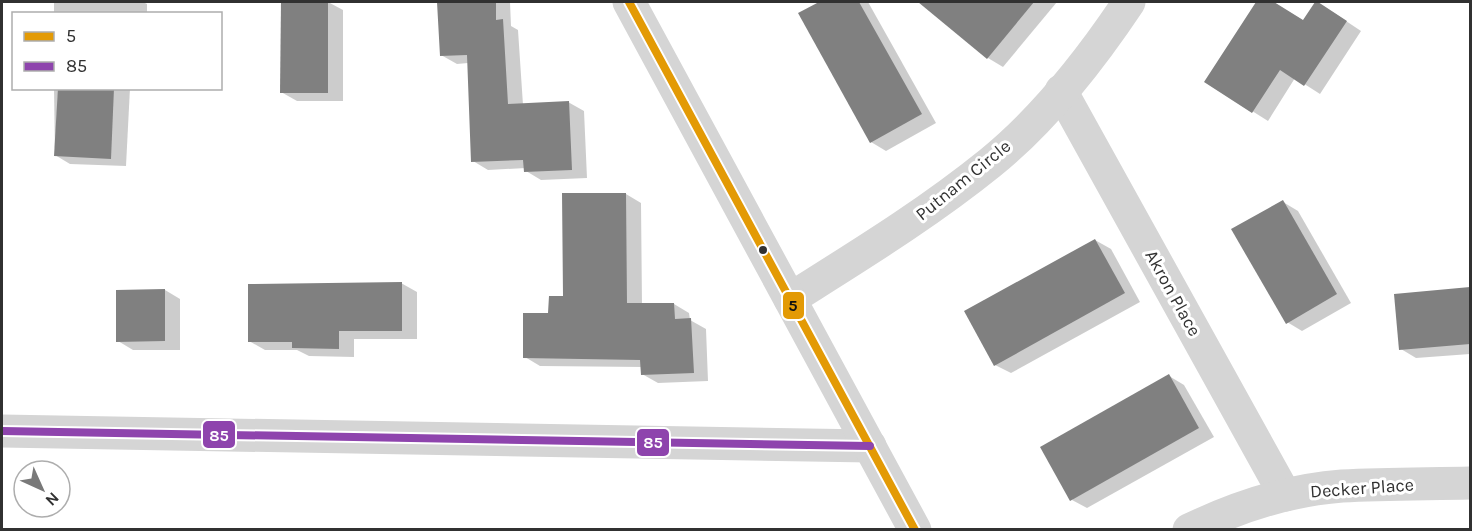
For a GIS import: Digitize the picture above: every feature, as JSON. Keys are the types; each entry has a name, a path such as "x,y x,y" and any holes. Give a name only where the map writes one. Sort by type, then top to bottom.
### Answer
{"street":[{"path":"629,2 915,530"},
{"name":"Putnam Circle","path":"790,299 928,211 991,162 1061,92 1129,2"},
{"name":"Akron Place","path":"1061,92 1285,495"},
{"path":"2,431 870,446"},
{"name":"Decker Place","path":"1189,530 1228,511 1285,495 1340,486 1470,483"}],"building":[{"path":"281,2 328,2 328,93 280,93"},
{"path":"437,2 496,2 496,20 503,19 508,104 569,101 572,170 524,172 523,160 471,162 467,55 440,56"},
{"path":"819,2 859,2 922,114 870,143 798,13"},
{"path":"918,2 1034,2 987,59"},
{"path":"1256,2 1274,2 1303,20 1315,2 1318,2 1347,21 1304,86 1280,70 1252,113 1204,82"},
{"path":"58,90 114,90 111,159 54,156"},
{"path":"562,193 626,193 627,303 674,303 675,319 691,318 694,373 641,375 640,360 523,358 523,313 548,313 549,296 563,296"},
{"path":"1283,200 1337,294 1286,324 1231,229"},
{"path":"1095,239 1125,293 994,366 964,311"},
{"path":"402,282 402,331 339,331 339,349 292,348 292,342 248,342 248,284"},
{"path":"1470,287 1470,344 1399,350 1394,294"},
{"path":"165,289 165,341 116,342 116,290"},
{"path":"1169,374 1199,428 1070,501 1040,447"}],"transit line":[{"name":"5","path":"629,2 915,530"},
{"name":"85","path":"2,431 870,446"}]}
